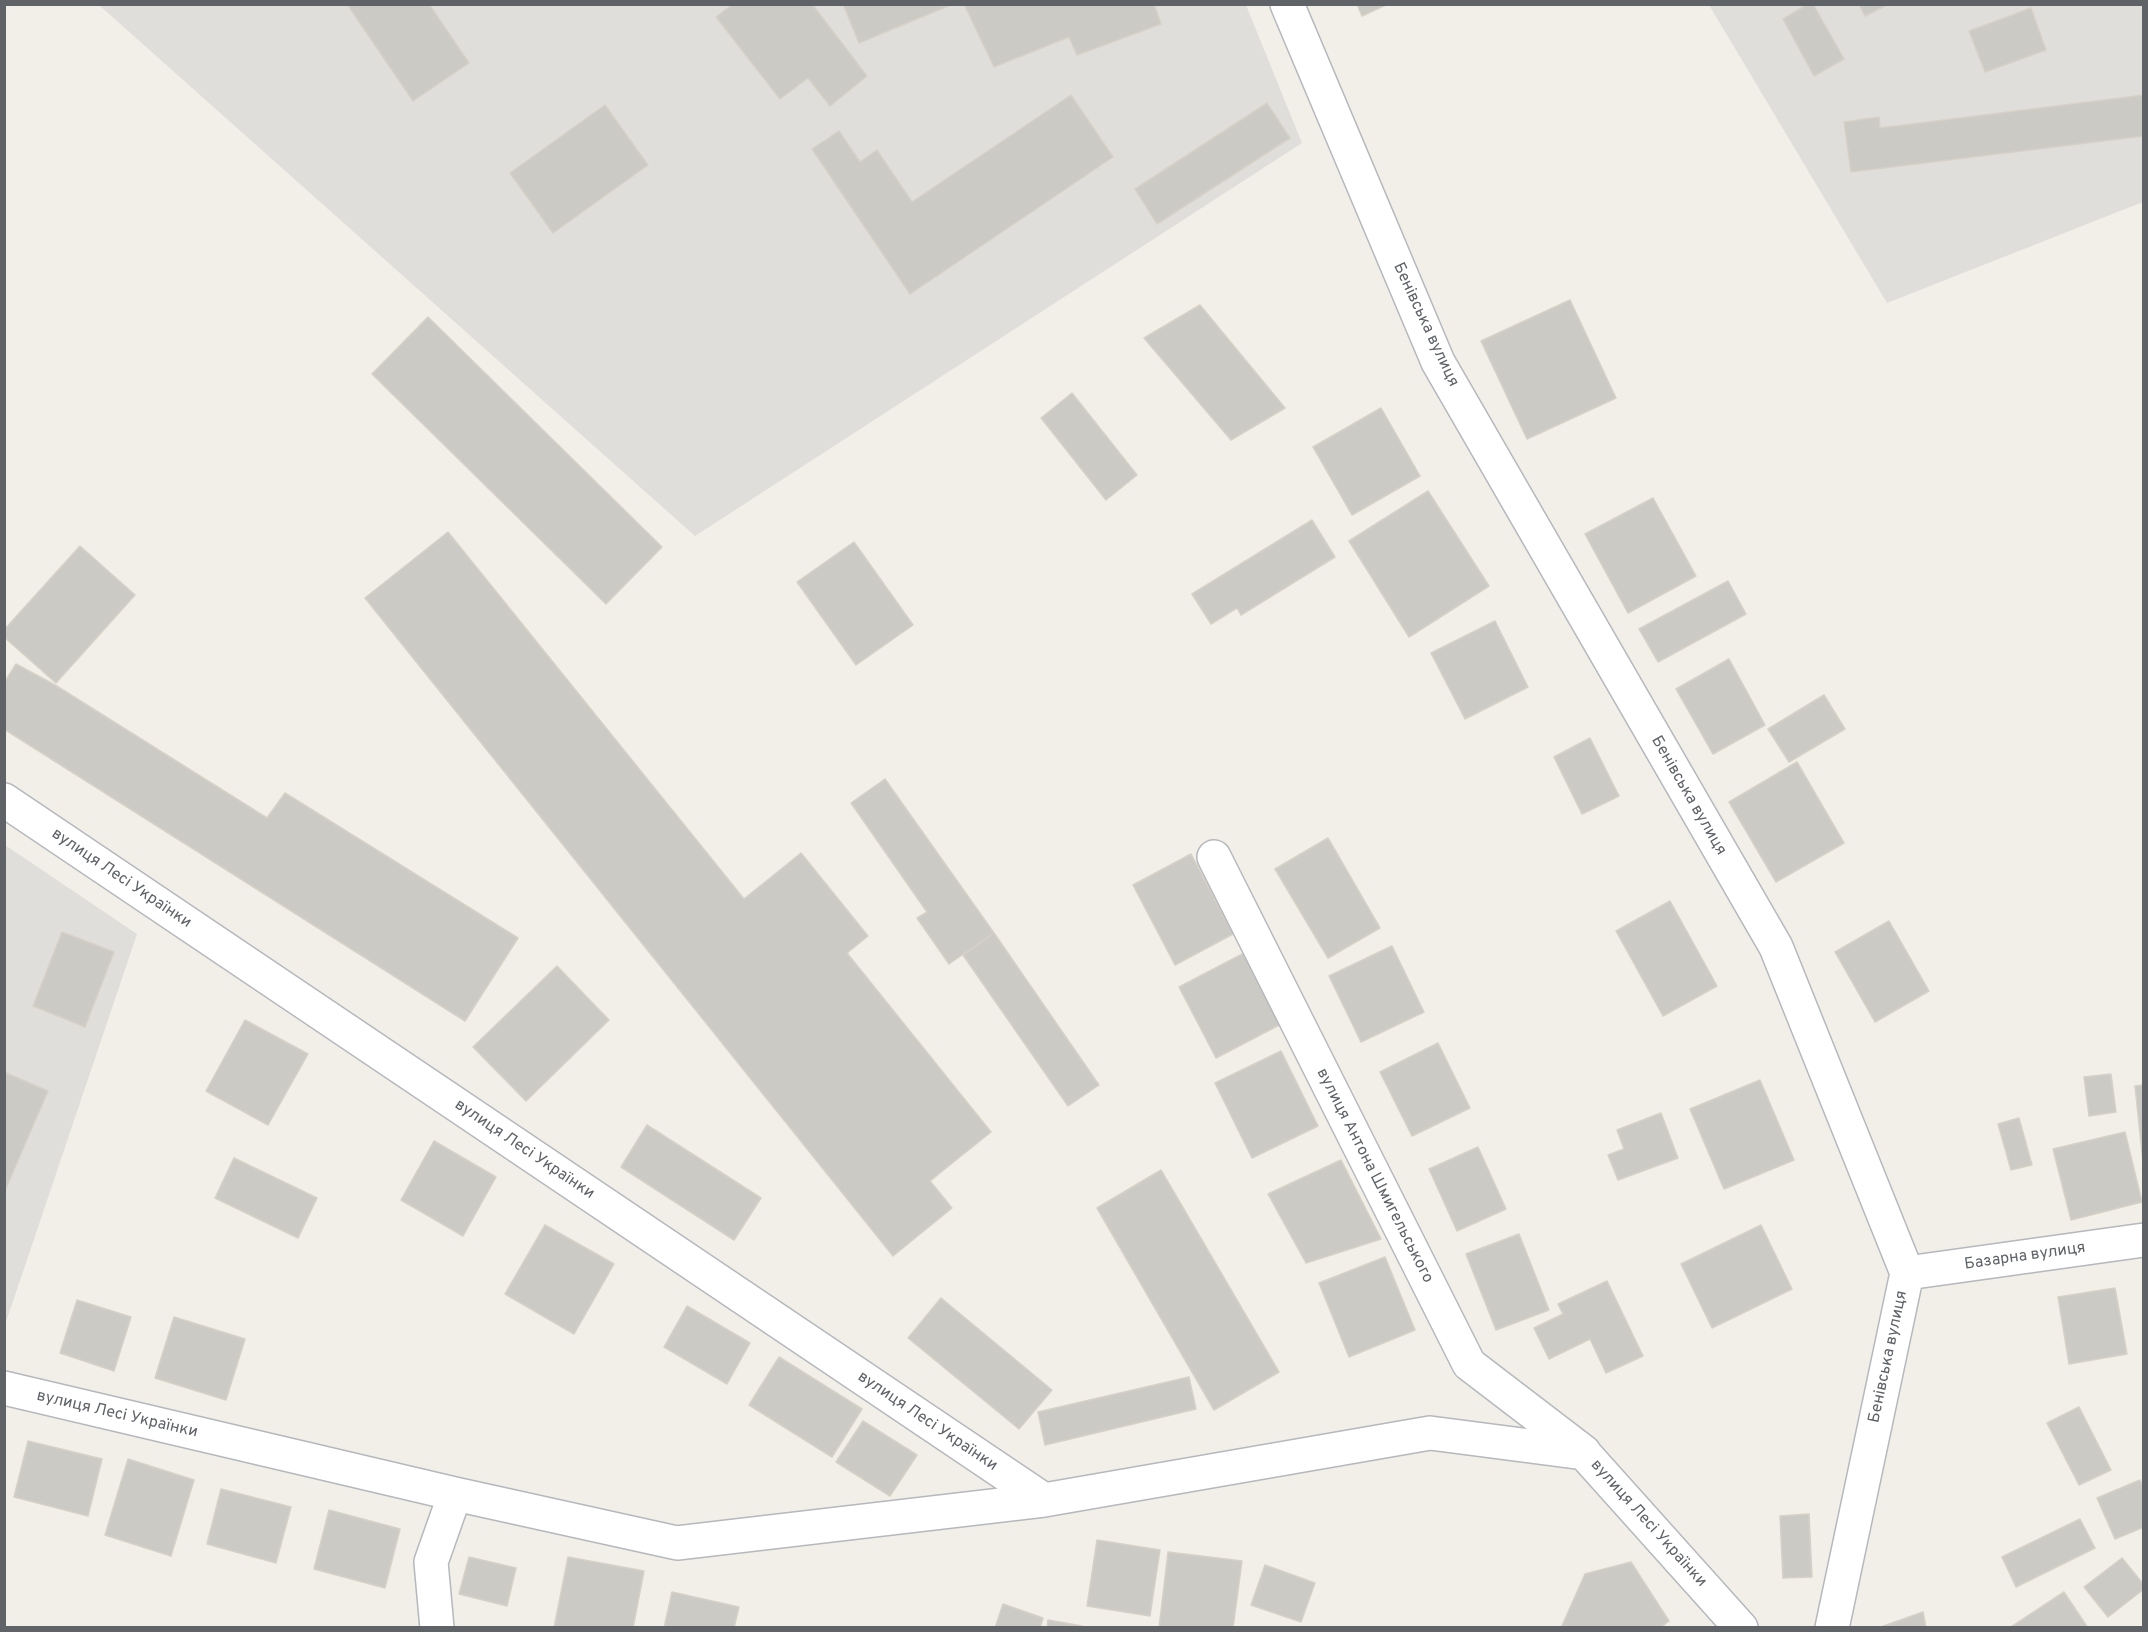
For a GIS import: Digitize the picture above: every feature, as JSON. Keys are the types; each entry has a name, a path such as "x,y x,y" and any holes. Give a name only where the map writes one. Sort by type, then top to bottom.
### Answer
{"street":[{"name":"Бенівська вулиця","path":"1287,4 1438,362 1776,947 1907,1274 1832,1628"},
{"name":"вулиця Лесі Українки","path":"4,800 1044,1500"},
{"name":"вулиця Антона Шмигельського","path":"1214,857 1469,1364 1584,1453"},
{"name":"Базарна вулиця","path":"1907,1274 2144,1240"},
{"name":"вулиця Лесі Українки","path":"4,1388 455,1494 677,1543 1044,1500 1430,1433 1584,1453 1741,1628"},
{"path":"437,1628 431,1562 455,1494"}],"shaded area":[{"path":"99,5 1246,5 1302,143 695,536"},
{"path":"1709,5 2143,5 2143,202 1887,303"},
{"path":"5,845 137,934 5,1325"}],"building":[{"path":"347,4 429,4 469,63 413,101"},
{"path":"733,4 812,4 867,76 830,106 808,78 780,99 716,17"},
{"path":"843,4 953,4 859,43"},
{"path":"964,4 1154,4 1161,24 1077,55 1069,37 994,67"},
{"path":"1357,4 1388,4 1362,16"},
{"path":"1808,4 1813,4 1844,59 1814,76 1783,19"},
{"path":"1859,4 1889,4 1865,16"},
{"path":"2031,8 2046,50 1985,72 1969,31"},
{"path":"1071,95 1113,157 910,294 812,149 839,131 860,162 877,150 912,202"},
{"path":"2144,95 2144,136 1851,172 1844,122 1879,117 1880,128"},
{"path":"1267,103 1290,138 1157,224 1135,189"},
{"path":"605,105 648,165 553,233 510,173"},
{"path":"1570,300 1616,398 1527,439 1481,341"},
{"path":"1200,305 1285,408 1231,440 1144,338"},
{"path":"428,317 662,547 606,604 372,374"},
{"path":"1072,393 1137,475 1106,500 1041,418"},
{"path":"1381,408 1420,476 1352,515 1313,447"},
{"path":"1428,491 1489,586 1409,637 1349,541"},
{"path":"1653,498 1696,576 1628,613 1585,534"},
{"path":"1312,520 1335,557 1241,615 1237,608 1211,624 1192,594"},
{"path":"448,532 744,899 801,853 868,936 847,953 991,1132 930,1181 952,1208 893,1256 365,598"},
{"path":"854,542 913,625 856,665 797,582"},
{"path":"80,546 135,595 56,683 4,637 4,630"},
{"path":"1728,581 1746,614 1658,662 1639,629"},
{"path":"1495,621 1528,687 1465,719 1431,653"},
{"path":"1729,659 1765,725 1713,754 1676,689"},
{"path":"16,664 55,685 267,818 285,793 518,938 465,1021 4,729 4,683"},
{"path":"1824,695 1845,729 1789,762 1768,729"},
{"path":"1590,738 1619,796 1582,814 1554,757"},
{"path":"1797,762 1844,843 1776,882 1729,802"},
{"path":"885,779 994,933 949,964 917,918 927,912 851,803"},
{"path":"1328,838 1380,928 1328,958 1275,869"},
{"path":"1191,854 1233,934 1175,965 1133,885"},
{"path":"1670,901 1717,986 1663,1016 1616,931"},
{"path":"1889,921 1929,991 1875,1022 1835,952"},
{"path":"62,932 114,952 85,1027 33,1006"},
{"path":"994,933 1099,1085 1068,1106 963,955"},
{"path":"1392,946 1424,1012 1361,1042 1329,976"},
{"path":"1248,951 1285,1022 1216,1058 1179,987"},
{"path":"557,966 609,1020 526,1101 473,1047"},
{"path":"245,1020 308,1054 268,1125 206,1091"},
{"path":"1438,1043 1470,1108 1412,1136 1380,1072"},
{"path":"1281,1051 1318,1126 1252,1158 1215,1083"},
{"path":"4,1072 48,1091 4,1193"},
{"path":"2111,1074 2116,1112 2089,1116 2084,1077"},
{"path":"1760,1080 1794,1160 1724,1189 1690,1109"},
{"path":"2144,1085 2144,1172 2135,1086"},
{"path":"1661,1113 1678,1158 1618,1180 1608,1155 1624,1149 1617,1130"},
{"path":"2019,1118 2032,1165 2011,1170 1998,1124"},
{"path":"647,1125 761,1198 734,1240 621,1167"},
{"path":"2125,1132 2142,1202 2071,1220 2053,1149"},
{"path":"434,1141 496,1177 463,1236 401,1200"},
{"path":"1478,1147 1506,1209 1457,1231 1429,1169"},
{"path":"234,1158 317,1198 298,1238 215,1198"},
{"path":"1341,1160 1381,1239 1306,1263 1268,1194"},
{"path":"1161,1170 1279,1372 1214,1410 1097,1208"},
{"path":"545,1225 614,1264 574,1334 505,1294"},
{"path":"1761,1225 1792,1289 1712,1328 1681,1264"},
{"path":"1519,1234 1549,1310 1496,1330 1466,1254"},
{"path":"1385,1257 1415,1330 1349,1357 1319,1283"},
{"path":"1607,1281 1643,1356 1606,1373 1590,1339 1549,1359 1534,1328 1563,1314 1558,1304"},
{"path":"2115,1288 2127,1354 2069,1364 2058,1297"},
{"path":"941,1298 1052,1390 1019,1429 908,1338"},
{"path":"77,1300 131,1317 114,1371 60,1353"},
{"path":"687,1306 750,1343 727,1384 664,1347"},
{"path":"174,1317 245,1339 226,1400 155,1378"},
{"path":"779,1357 862,1409 832,1457 749,1405"},
{"path":"1189,1377 1196,1409 1045,1445 1038,1412"},
{"path":"2079,1407 2111,1470 2079,1485 2047,1423"},
{"path":"863,1421 917,1455 890,1496 836,1462"},
{"path":"28,1441 102,1459 88,1516 14,1497"},
{"path":"128,1459 194,1480 171,1556 105,1535"},
{"path":"2140,1480 2144,1489 2144,1527 2115,1539 2097,1498"},
{"path":"221,1489 291,1507 276,1563 207,1544"},
{"path":"329,1510 400,1529 385,1588 314,1569"},
{"path":"1809,1514 1812,1577 1783,1578 1780,1516"},
{"path":"2080,1519 2095,1548 2016,1587 2002,1557"},
{"path":"1097,1540 1160,1550 1150,1616 1087,1606"},
{"path":"1168,1552 1242,1561 1233,1628 1159,1628"},
{"path":"469,1557 516,1568 507,1606 459,1594"},
{"path":"568,1557 644,1571 633,1628 554,1628"},
{"path":"2122,1558 2144,1585 2144,1589 2108,1617 2084,1587"},
{"path":"1631,1562 1669,1621 1660,1628 1561,1628 1585,1574"},
{"path":"1265,1565 1315,1583 1301,1622 1251,1605"},
{"path":"672,1592 739,1607 734,1628 664,1628"},
{"path":"2064,1592 2088,1628 2011,1628 2011,1627"},
{"path":"1003,1604 1043,1618 1040,1628 995,1628"},
{"path":"1923,1612 1926,1628 1878,1628"},
{"path":"1048,1620 1082,1626 1081,1628 1047,1628"}]}
